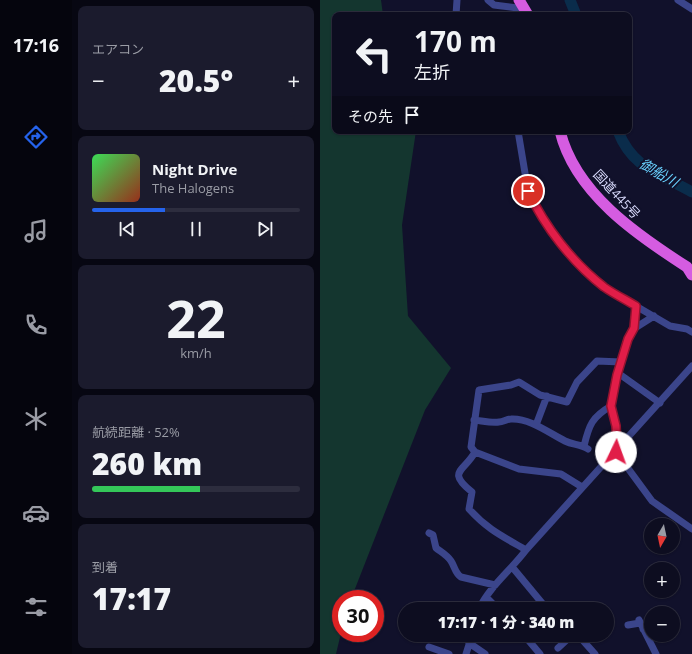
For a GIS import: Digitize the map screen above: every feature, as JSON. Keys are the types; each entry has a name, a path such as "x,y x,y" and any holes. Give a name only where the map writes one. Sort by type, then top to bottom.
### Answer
{"highway":[{"name":"国道445号","path":"561,134 570,158 582,178 597,196 625,225 690,270"}],"street":[{"path":"456,12 457,0"},
{"path":"488,0 494,5 524,8"},
{"path":"678,0 692,9"},
{"path":"518,134 528,191 535,205 554,234 581,266 605,287 636,306 670,326 687,329 692,332"},
{"path":"636,306 634,328 628,339 621,362 611,406 616,426 618,450 652,501 692,529"},
{"path":"634,328 654,316"},
{"path":"582,487 561,474 519,469 475,452 471,447 480,388 511,385 519,382 540,395 567,402 576,382 597,361 621,362"},
{"path":"483,602 495,585 513,568 526,550 582,487 618,450 692,366"},
{"path":"618,373 660,403"},
{"path":"536,425 547,396"},
{"path":"474,420 500,422 511,419 536,425 566,441 586,448 593,419 599,413 611,406"},
{"path":"475,452 460,469 458,475 461,483 472,492 469,508 489,529 526,550"},
{"path":"429,532 432,535 436,548 445,554 451,561 456,574 461,578 495,585"},
{"path":"513,568 541,602"},
{"path":"486,597 491,602"},
{"path":"641,624 656,654"},
{"path":"628,625 644,625"},
{"path":"466,654 469,642"},
{"path":"474,642 485,654"},
{"path":"530,642 540,654"},
{"path":"558,648 564,642"},
{"path":"584,642 595,654"},
{"path":"429,647 449,654"}],"green space":[{"path":"320,0 381,0 383,12 332,12 332,134 416,134 402,225 408,316 451,368 425,410 355,590 332,590 332,642 339,642 336,654 320,654"}],"waterway":[{"name":"御船川","path":"570,0 575,12"},
{"name":"御船川","path":"619,134 631,154 639,162 658,175 692,192"}],"route":[{"path":"528,191 535,205 554,234 581,266 605,287 636,306 634,328 628,339 617,375 611,406 617,432 617,446 619,448 616,452"}]}
